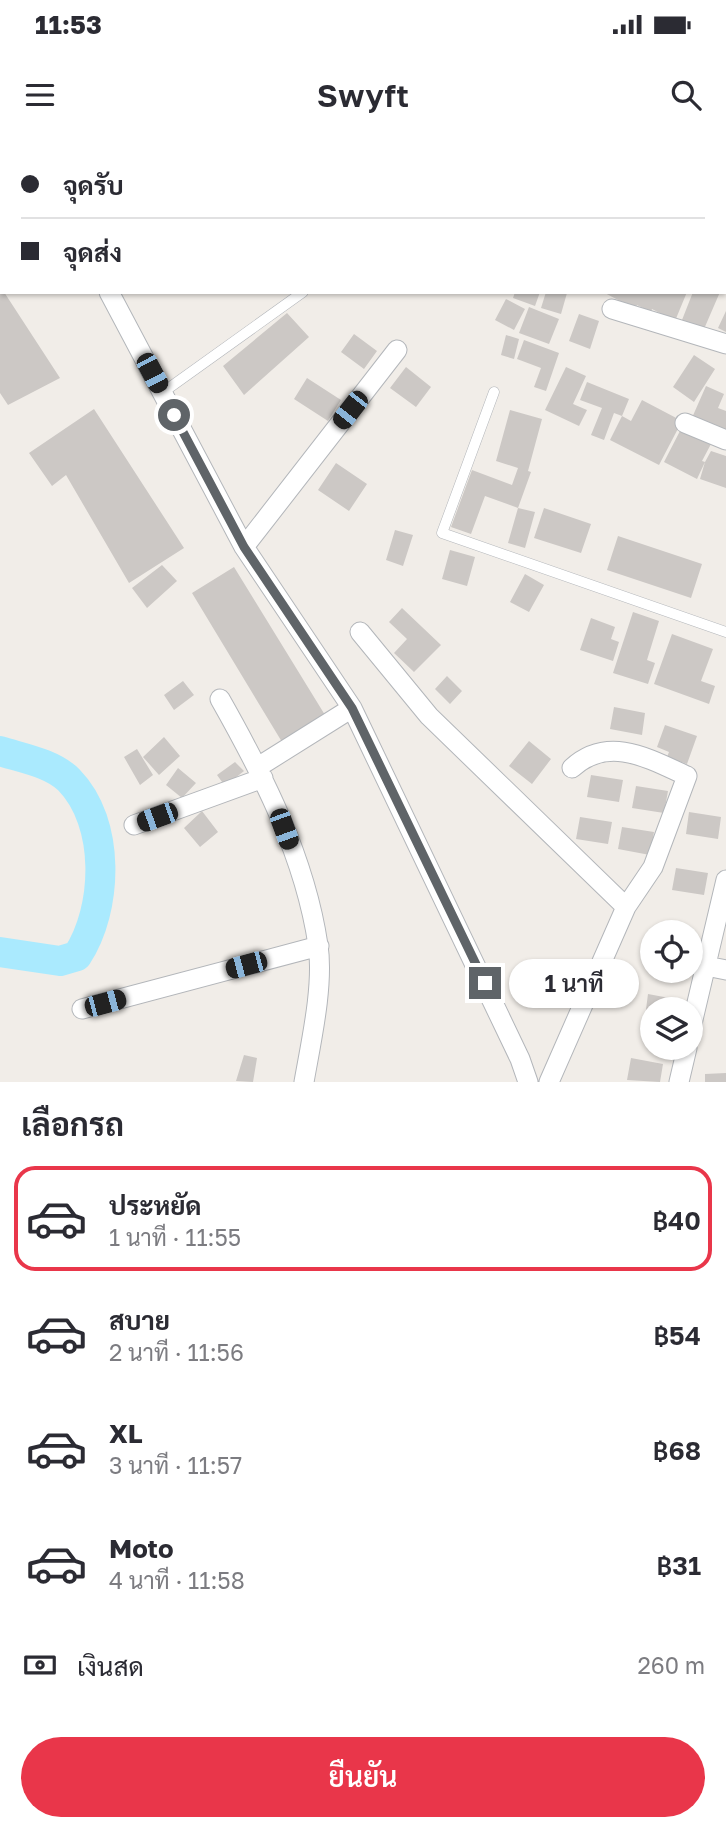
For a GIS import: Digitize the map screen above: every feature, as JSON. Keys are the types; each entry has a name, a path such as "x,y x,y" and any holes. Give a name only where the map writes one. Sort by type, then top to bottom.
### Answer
{"street":[{"path":"110,294 244,547 352,708 514,1046 528,1082"},
{"path":"612,309 726,344"},
{"path":"244,547 397,350"},
{"path":"685,423 726,440"},
{"path":"359,632 429,716 626,907"},
{"path":"220,699 260,773 290,847 318,946 314,1018 304,1082"},
{"path":"134,825 260,773 352,708"},
{"path":"549,1082 626,907 653,867 687,776 647,758 620,751 587,755 572,768"},
{"path":"698,997 726,880"},
{"path":"82,1009 318,946"},
{"path":"706,966 726,970"},
{"path":"679,1082 684,1060"}],"lane":[{"path":"162,393 300,294"},
{"path":"494,392 442,533 726,632"}],"building":[{"path":"0,294 5,294 60,378 8,405 0,393"},
{"path":"514,294 539,294 535,306 513,298"},
{"path":"545,294 567,294 561,314 541,308"},
{"path":"607,294 686,294 675,321 652,309 651,312 637,305 635,309"},
{"path":"692,294 719,294 704,329 682,320"},
{"path":"506,299 525,309 514,330 495,320"},
{"path":"529,307 559,319 549,344 519,333"},
{"path":"726,311 726,332 718,328"},
{"path":"287,313 309,337 244,395 223,366"},
{"path":"579,314 599,321 590,349 569,341"},
{"path":"354,334 377,351 364,369 341,352"},
{"path":"506,335 519,339 514,359 501,355"},
{"path":"524,340 559,353 546,391 534,387 541,368 517,359"},
{"path":"694,355 715,369 694,402 673,387"},
{"path":"406,367 431,387 416,407 390,388"},
{"path":"566,367 586,376 573,404 587,410 579,426 545,410"},
{"path":"307,378 341,400 328,421 294,399"},
{"path":"587,382 629,399 622,416 614,413 604,440 591,435 602,408 580,400"},
{"path":"706,386 724,394 718,408 726,411 726,436 691,420"},
{"path":"642,400 682,421 659,465 610,440 622,416 631,421"},
{"path":"94,409 184,548 129,583 66,475 52,486 29,453"},
{"path":"510,410 542,419 528,471 531,472 518,508 485,496 471,534 451,527 472,470 512,485 518,468 496,461"},
{"path":"681,429 711,444 697,479 664,462"},
{"path":"711,451 726,456 726,488 700,479"},
{"path":"336,463 367,484 349,511 318,490"},
{"path":"518,508 535,512 525,548 508,543"},
{"path":"544,508 591,524 581,553 534,538"},
{"path":"395,530 413,535 403,566 386,560"},
{"path":"618,536 702,564 691,598 607,570"},
{"path":"450,550 475,557 467,586 442,579"},
{"path":"162,565 177,581 147,608 132,588"},
{"path":"234,567 325,715 282,742 192,593"},
{"path":"525,574 544,585 529,612 510,602"},
{"path":"402,608 441,645 414,672 394,653 407,639 389,622"},
{"path":"633,612 659,621 647,660 655,663 648,684 613,673"},
{"path":"591,618 615,627 611,639 619,642 613,661 580,650"},
{"path":"672,634 713,649 701,681 715,686 709,704 654,684"},
{"path":"447,676 462,691 450,704 435,689"},
{"path":"183,681 194,695 174,710 164,695"},
{"path":"614,707 645,713 642,735 610,729"},
{"path":"665,725 697,736 687,764 667,757 669,752 657,747"},
{"path":"164,737 180,756 159,775 143,757"},
{"path":"529,741 551,759 532,784 509,766"},
{"path":"137,749 153,775 140,785 124,757"},
{"path":"235,762 244,771 225,786 217,775"},
{"path":"178,768 196,783 182,798 166,785"},
{"path":"591,775 623,780 619,802 587,797"},
{"path":"636,786 668,791 664,813 632,808"},
{"path":"202,811 218,832 200,847 184,828"},
{"path":"689,812 721,817 718,839 686,834"},
{"path":"580,817 612,822 608,844 576,839"},
{"path":"622,827 654,832 650,855 618,849"},
{"path":"676,868 708,873 704,895 672,890"},
{"path":"244,1055 257,1058 253,1082 236,1081"},
{"path":"631,1058 663,1064 660,1082 627,1080"},
{"path":"726,1073 726,1082 705,1082 705,1074"}],"waterway":[{"path":"0,751 45,765 69,780 83,798 92,819 100,866 95,915 77,956 60,961 0,952"}],"route":[{"path":"174,415 244,547 352,708 485,983"}]}
